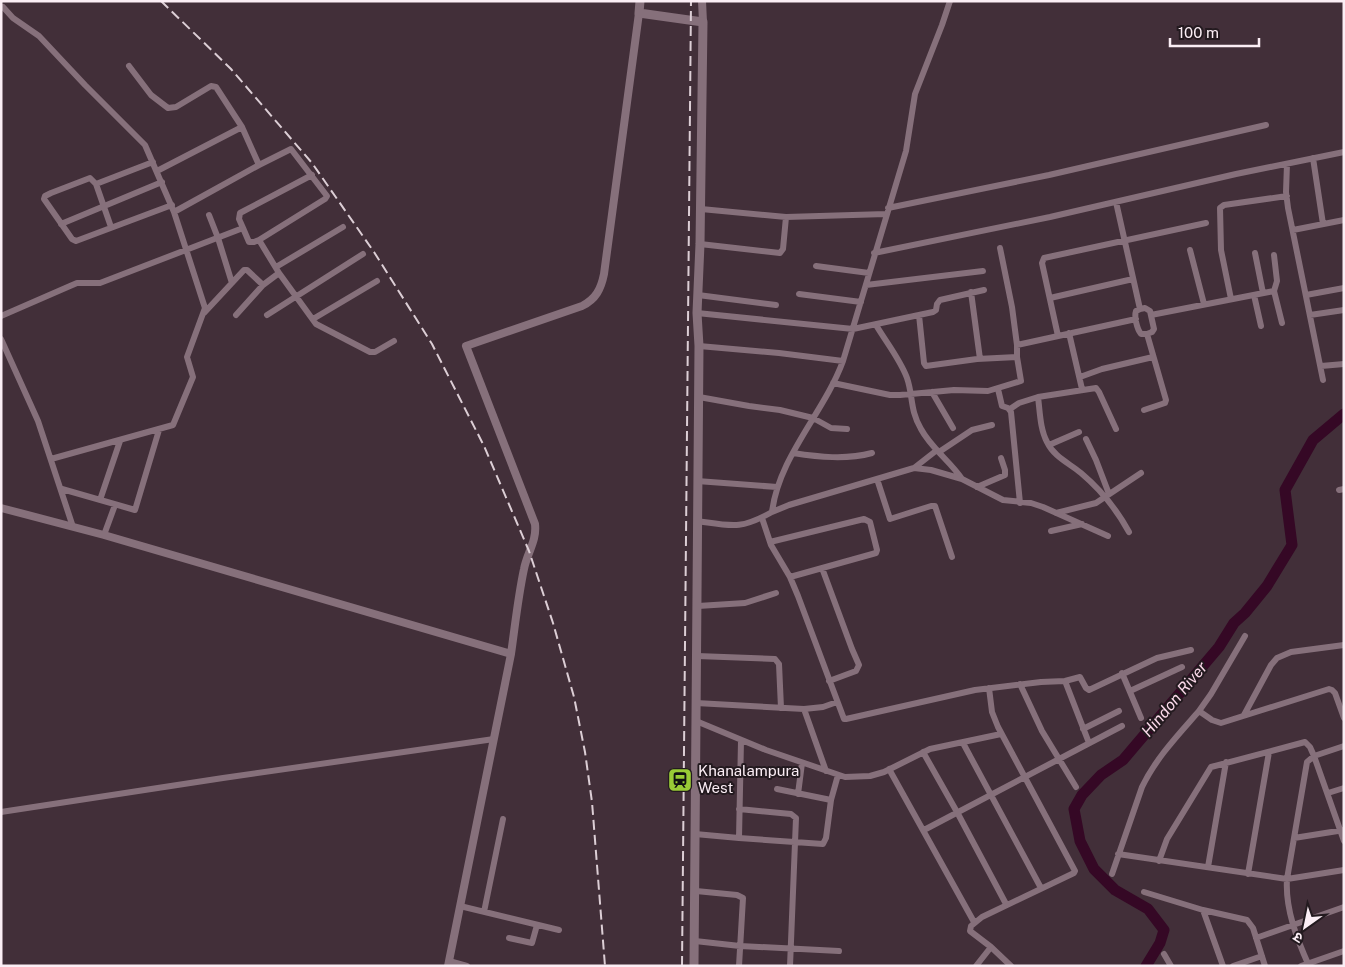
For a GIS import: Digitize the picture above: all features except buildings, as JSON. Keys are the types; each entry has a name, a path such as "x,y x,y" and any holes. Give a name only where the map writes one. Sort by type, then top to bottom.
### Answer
{"main road":[{"path":"640,1 639,13 703,22 700,244 697,313 699,397 694,966"}],"street":[{"path":"702,1 703,22"},
{"path":"772,512 777,488 793,453 833,383 843,361 906,152 915,94 950,1"},
{"path":"2,7 13,18 39,36 97,98 145,145 173,208 204,302 204,313 187,357 193,373 191,382 173,425 51,459"},
{"path":"468,966 448,964 511,654 524,568 534,540 535,524 466,346 582,306 590,302 598,294 604,274 639,13"},
{"path":"130,66 151,95 168,108 176,107 211,86 216,87 242,127 260,165"},
{"path":"700,209 786,217 887,211 1266,124"},
{"path":"157,171 242,127"},
{"path":"111,227 96,184 90,178 45,196 44,199 61,224 72,239 76,241 111,227 173,208 291,149 312,175 326,194 326,198 254,242 249,242 239,218 240,213 312,175"},
{"path":"874,253 1344,152"},
{"path":"1313,158 1323,224"},
{"path":"96,184 153,162"},
{"path":"1287,164 1287,196 1323,380"},
{"path":"61,224 162,182"},
{"path":"1231,299 1221,250 1220,208 1224,205 1287,196"},
{"path":"1116,202 1140,309"},
{"path":"209,215 232,283"},
{"path":"700,244 780,253 783,249 786,217"},
{"path":"1293,230 1344,220"},
{"path":"1058,336 1042,263 1044,258 1206,223"},
{"path":"236,315 278,270 343,227"},
{"path":"1,316 70,286 100,283 243,228"},
{"path":"259,240 318,326 370,352 375,352 394,341"},
{"path":"833,383 855,386 890,395 954,390 982,392 1022,381 1017,357 1012,307 1000,248"},
{"path":"1190,250 1204,304"},
{"path":"1255,253 1263,293"},
{"path":"267,315 362,254"},
{"path":"1274,255 1277,281 1274,291 1282,323"},
{"path":"816,266 869,273"},
{"path":"204,313 246,270 262,285"},
{"path":"866,285 983,271"},
{"path":"1050,298 1133,279"},
{"path":"313,319 377,280"},
{"path":"1306,295 1344,288"},
{"path":"697,313 853,329 935,311 936,304 940,300 984,290"},
{"path":"1151,315 1274,291"},
{"path":"971,292 980,358"},
{"path":"798,294 862,302"},
{"path":"698,295 776,306"},
{"path":"1254,295 1260,326"},
{"path":"1140,309 1149,310 1151,315 1154,329 1147,334 1140,333 1136,319 1135,313 1140,309"},
{"path":"1310,316 1344,310"},
{"path":"919,315 924,363 926,366 980,358 1017,357"},
{"path":"1017,345 1136,319"},
{"path":"876,325 904,373 909,386 915,418 921,430 962,479"},
{"path":"1069,334 1082,390"},
{"path":"1144,410 1166,402 1147,334"},
{"path":"1,339 29,399 62,489 73,527"},
{"path":"699,346 843,361"},
{"path":"1080,377 1102,369 1153,357"},
{"path":"1320,366 1344,364"},
{"path":"1010,409 1019,403 1038,397 1094,388 1098,389 1116,429"},
{"path":"998,389 1002,406 1010,409"},
{"path":"932,392 953,428"},
{"path":"699,397 780,410 813,418 826,426 847,428"},
{"path":"1038,397 1041,426 1049,445 1060,458 1107,495"},
{"path":"1010,409 1020,503"},
{"path":"697,521 734,526 743,525 789,505 914,468 966,433 978,428 992,426"},
{"path":"62,489 132,510 137,509 159,430"},
{"path":"1049,445 1079,432"},
{"path":"1086,439 1107,495 1129,532"},
{"path":"100,500 120,441"},
{"path":"793,453 839,457 863,456 872,453"},
{"path":"977,487 1005,475 1001,458"},
{"path":"914,468 931,470 962,479 1003,500 1030,503 1108,536"},
{"path":"1056,513 1089,505 1141,473"},
{"path":"877,479 887,516 890,519 935,506 952,557"},
{"path":"697,481 777,488"},
{"path":"104,536 115,505"},
{"path":"1,508 73,527 511,654"},
{"path":"762,518 770,542 790,577 842,716 846,719 975,690 1065,681 1080,676 1089,690 1157,658 1191,650"},
{"path":"770,542 864,519 869,520 877,550 876,553 790,577"},
{"path":"1051,531 1082,524"},
{"path":"822,568 859,665 858,670 829,682"},
{"path":"698,606 745,603 776,593"},
{"path":"1112,874 1142,787 1148,775 1211,694 1245,636"},
{"path":"1244,715 1276,658 1291,652 1344,645"},
{"path":"697,656 775,659 779,664 781,708"},
{"path":"1130,691 1182,667"},
{"path":"1122,673 1141,718"},
{"path":"1065,681 1089,743"},
{"path":"1020,684 1035,718 1076,787"},
{"path":"988,688 992,712 1001,734 1075,871 1006,904 974,922 970,931 1012,966"},
{"path":"1199,711 1212,720 1221,723 1325,689 1332,690 1341,704 1344,718"},
{"path":"696,704 804,709 823,707 837,702"},
{"path":"804,709 826,771"},
{"path":"1084,729 1119,711"},
{"path":"696,721 802,763 838,775 857,777 870,776 923,752 1001,734"},
{"path":"924,830 1122,726"},
{"path":"1,812 494,739"},
{"path":"738,838 741,740"},
{"path":"1159,861 1163,846 1210,767 1305,742 1310,746 1314,756 1344,841"},
{"path":"963,743 1041,888"},
{"path":"1344,746 1314,756 1309,759 1306,766 1286,891 1293,925 1306,965 1344,951"},
{"path":"923,752 1006,904"},
{"path":"1248,874 1269,752"},
{"path":"1208,867 1226,762"},
{"path":"798,794 802,763"},
{"path":"890,768 974,922"},
{"path":"695,834 796,843 820,844 825,842 831,800 838,775"},
{"path":"1328,793 1344,788"},
{"path":"776,789 831,800"},
{"path":"739,809 795,816 797,822 790,966"},
{"path":"484,912 503,819"},
{"path":"1294,838 1342,831"},
{"path":"1118,854 1287,879 1344,870"},
{"path":"696,891 737,895 743,898 739,966"},
{"path":"1144,892 1203,910 1247,920 1253,928 1265,966"},
{"path":"460,906 559,930"},
{"path":"1256,938 1344,907"},
{"path":"1203,910 1223,966"},
{"path":"509,938 532,943 537,925"},
{"path":"695,941 740,946 839,951"},
{"path":"976,966 991,947"},
{"path":"1164,954 1171,966"},
{"path":"1233,966 1262,956"}],"waterway":[{"name":"Hindon River","path":"1146,966 1160,943 1164,930 1148,909 1115,890 1094,869 1080,841 1074,809 1082,795 1101,775 1123,760 1219,647 1234,623 1245,613 1267,586 1292,545 1285,490 1313,440 1344,414"}],"railway":[{"path":"161,1 231,69 312,163 374,252 432,344 484,446 529,551 553,623 574,697 585,752 592,802 605,966"},
{"path":"682,966 691,1"}],"place":[{"name":"Khanalampura West","path":"680,780"}]}
